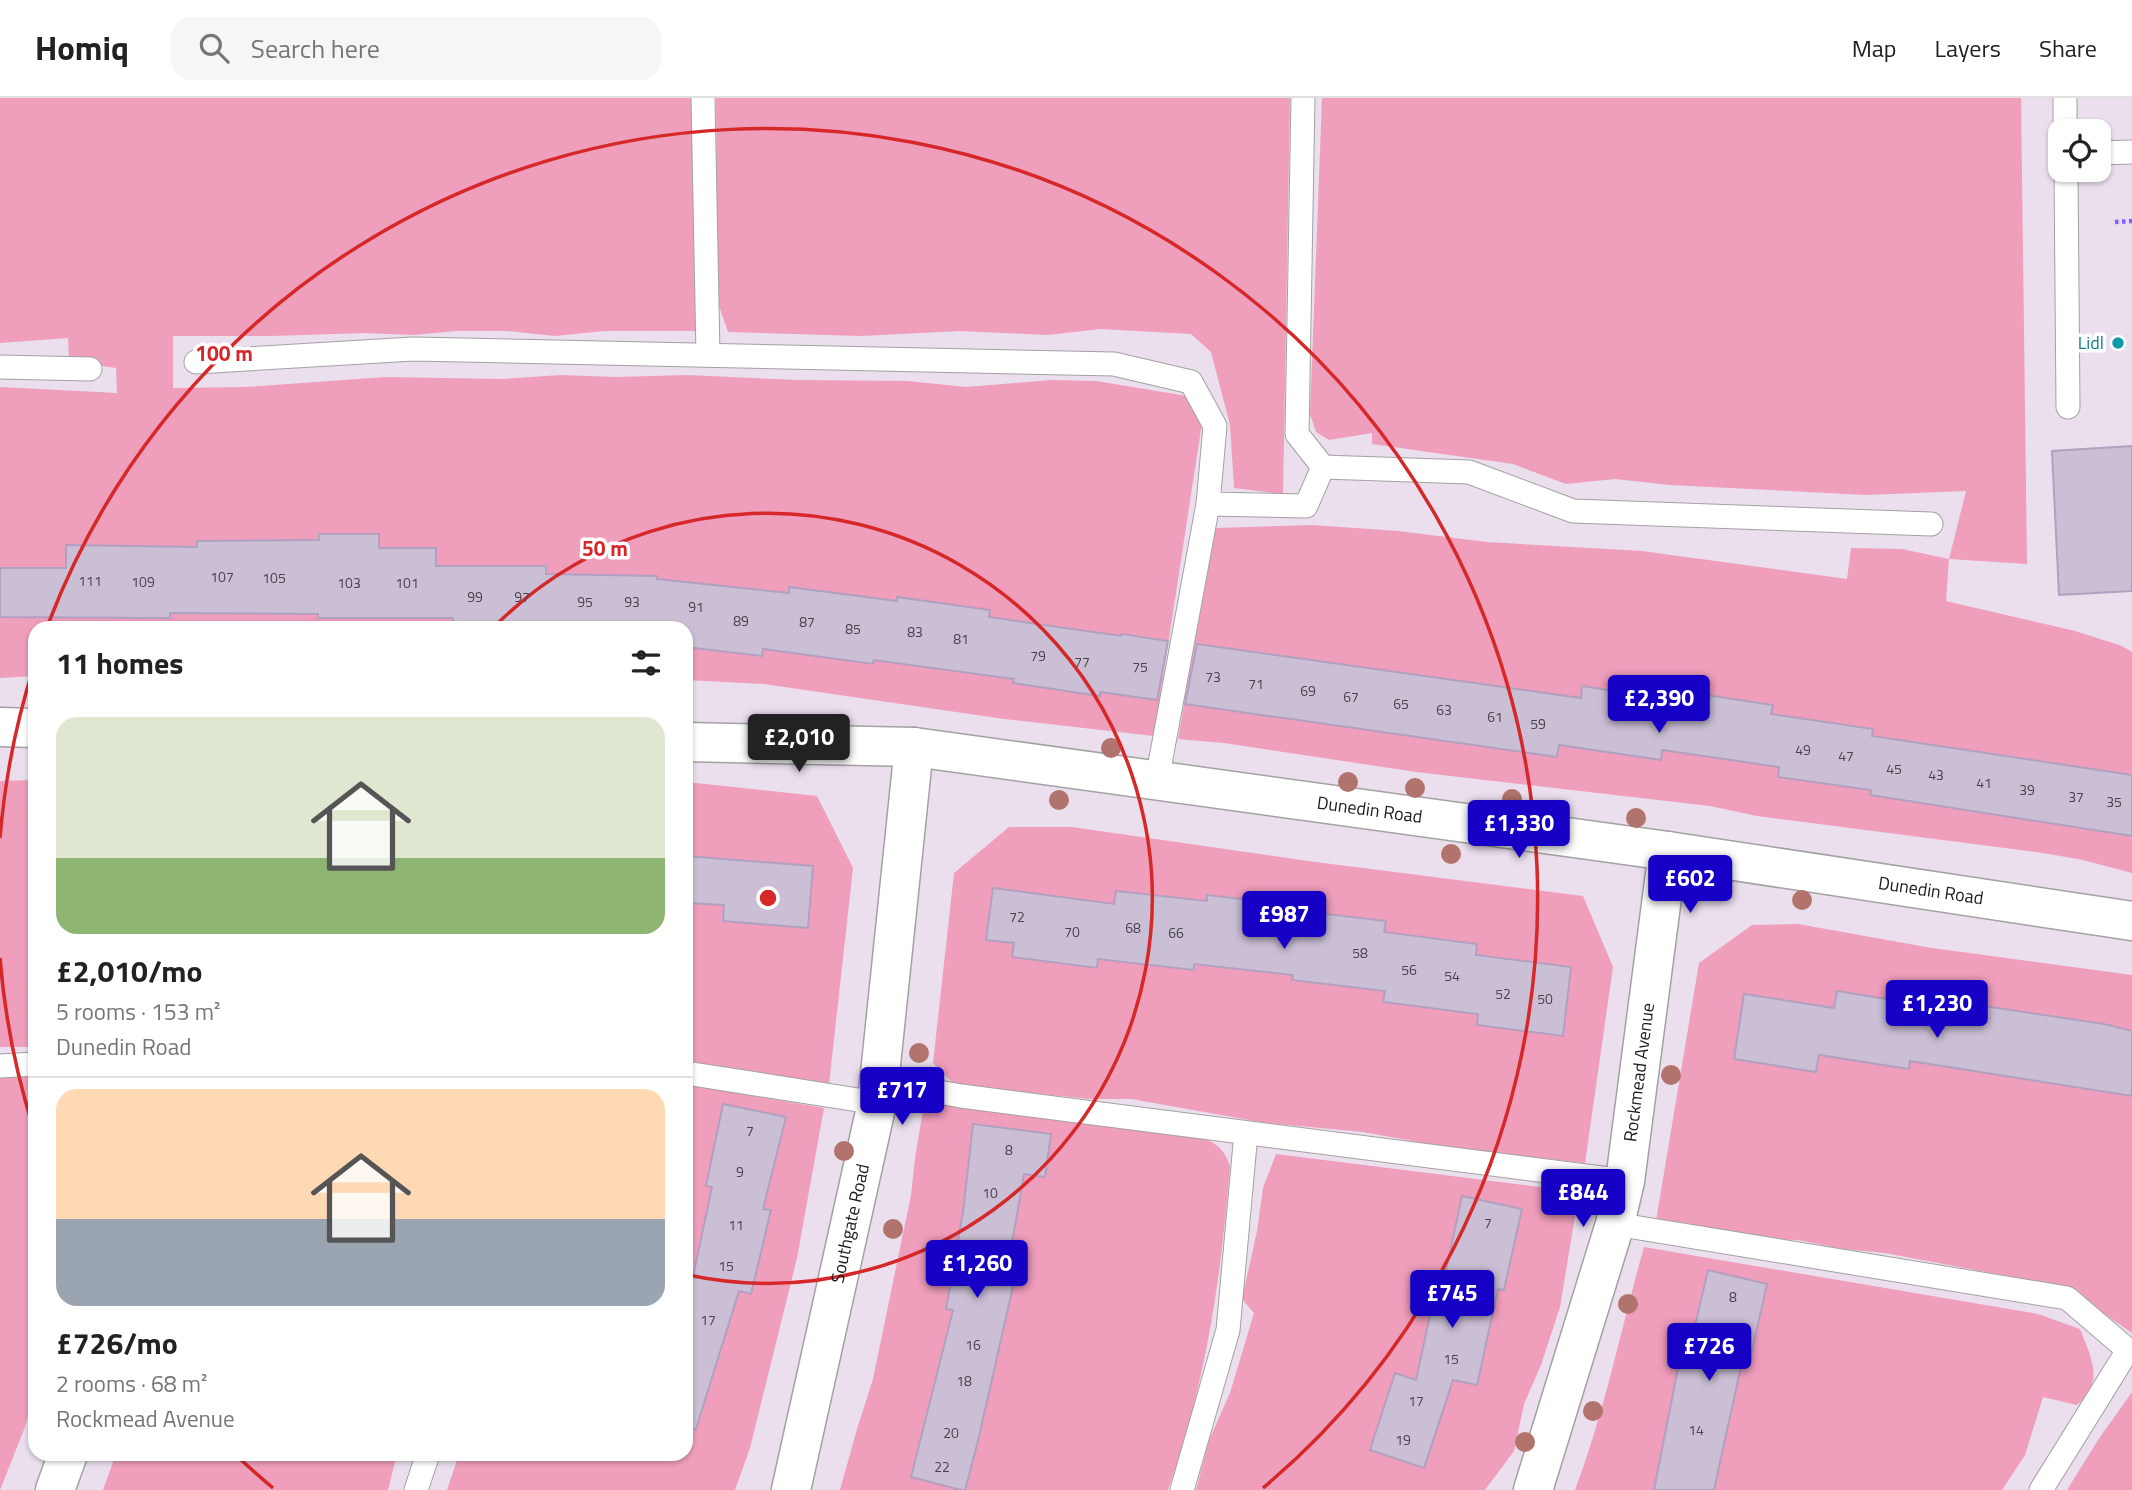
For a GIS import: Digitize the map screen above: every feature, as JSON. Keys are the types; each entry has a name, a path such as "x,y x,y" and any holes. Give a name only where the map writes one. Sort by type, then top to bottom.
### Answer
{"street":[{"path":"0,727 28,727"},
{"name":"Dunedin Road","path":"693,742 914,747 1668,851 2132,921"},
{"name":"Southgate Road","path":"791,1490 877,1092 914,747"},
{"name":"Rockmead Avenue","path":"1534,1490 1615,1224 1625,1181 1668,851"},
{"path":"55,1490 65,1461"}],"lane":[{"path":"703,98 708,355"},
{"path":"1303,98 1297,434 1323,467"},
{"path":"2065,98 2065,119"},
{"path":"2111,153 2132,152"},
{"path":"2066,182 2068,407"},
{"path":"196,362 412,349 1114,364 1191,382 1215,426 1208,505 1157,780"},
{"path":"0,367 90,369"},
{"path":"1208,505 1306,506 1323,467"},
{"path":"1323,467 1469,471 1573,511 1931,524"},
{"path":"0,1066 28,1064"},
{"path":"693,1074 877,1092 961,1096 1625,1181"},
{"path":"1182,1490 1228,1330 1246,1133"},
{"path":"1615,1224 2067,1298 2128,1350 2042,1490"},
{"path":"416,1490 426,1461"}],"path":[{"path":"2115,222 2132,221"}],"shaded area":[{"path":"0,98 695,98 698,331 604,331 555,336 507,331 457,331 413,335 365,333 173,336 173,388 246,387 385,377 502,379 561,375 687,375 908,381 966,387 1051,380 1096,381 1187,396 1202,423 1154,736 1004,719 764,684 693,680 693,621 28,621 28,676 0,678 0,387 117,393 116,368 69,361 68,338 0,343"},
{"path":"716,98 1290,98 1283,494 1234,488 1230,425 1211,352 1191,334 1101,329 1047,335 960,331 861,336 728,332 718,303"},
{"path":"1322,98 2021,98 2027,564 1949,559 1966,491 1866,495 1670,485 1615,479 1566,484 1513,464 1372,444 1372,433 1329,440 1316,432 1310,414"},
{"path":"1311,525 1398,531 1487,542 1642,551 1847,579 1851,548 1902,549 1949,559 1946,601 2075,631 2122,646 2132,652 2132,873 2043,853 1757,816 1710,806 1416,772 1224,743 1178,739 1215,528"},
{"path":"28,780 28,1047 0,1047 0,781"},
{"path":"693,783 817,796 853,868 829,1084 693,1064"},
{"path":"1009,827 1072,827 1308,861 1583,896 1613,967 1585,1163 1456,1149 1363,1132 1266,1123 1131,1099 1089,1099 955,1085 933,1063 954,873"},
{"path":"1798,924 1932,948 2132,975 2132,1333 2103,1313 2076,1289 1885,1253 1843,1249 1798,1240 1749,1239 1656,1221 1699,963 1752,925"},
{"path":"28,1075 28,1416 0,1490 0,1076"},
{"path":"693,1085 824,1108 797,1258 750,1448 735,1490 447,1490 457,1461 693,1461"},
{"path":"925,1099 1196,1135 1213,1143 1225,1154 1230,1166 1222,1249 1210,1330 1192,1410 1168,1490 840,1490 873,1379 911,1195"},
{"path":"1276,1154 1579,1192 1560,1307 1541,1365 1524,1404 1514,1451 1485,1490 1196,1490 1209,1440 1230,1393 1254,1313 1242,1299 1263,1188"},
{"path":"1644,1247 2038,1314 2080,1329 2093,1369 2091,1387 2077,1405 2043,1397 2025,1455 2002,1490 1575,1490 1604,1400"},
{"path":"2132,1392 2132,1490 2067,1490 2098,1440"},
{"path":"113,1461 395,1461 388,1490 103,1490"}],"building":[{"name":"Lidl","path":"2132,446 2132,591 2059,595 2052,451"},
{"path":"319,534 379,534 379,548 436,548 436,566 546,566 546,574 657,576 657,579 789,593 789,587 897,601 897,597 990,610 989,617 1168,641 1157,700 1100,692 1100,696 1013,683 1014,679 874,660 873,664 763,649 762,656 693,648 693,621 453,621 453,618 318,618 318,614 170,613 170,618 0,617 0,568 66,568 66,545 197,547 197,541 319,540"},
{"path":"1197,644 1581,698 1582,686 1685,702 1686,692 1773,705 1771,714 1873,729 1872,736 2132,775 2132,836 1870,795 1871,790 1778,777 1779,767 1662,750 1661,760 1559,745 1557,757 1185,704"},
{"path":"693,857 813,866 808,928 723,921 724,905 693,903"},
{"path":"993,888 1114,904 1116,891 1207,901 1207,895 1293,905 1292,910 1386,921 1384,932 1477,944 1476,955 1571,967 1563,1036 1477,1025 1478,1014 1383,1002 1385,991 1292,980 1293,975 1194,964 1194,970 1098,959 1097,968 1012,957 1014,943 986,940"},
{"path":"1837,991 1930,1006 1931,998 2104,1024 2132,1031 2132,1096 1910,1061 1909,1069 1819,1055 1816,1072 1734,1059 1744,994 1834,1008"},
{"path":"723,1104 786,1117 763,1209 771,1210 751,1294 739,1291 696,1429 693,1429 693,1277 712,1187 706,1186"},
{"path":"973,1124 1051,1134 1045,1177 1024,1174 1007,1272 1016,1273 978,1441 965,1490 961,1490 911,1477 953,1310 946,1309 963,1212"},
{"path":"1462,1196 1522,1209 1504,1290 1498,1289 1477,1385 1453,1380 1424,1468 1370,1450 1395,1373 1416,1380 1435,1292 1441,1293"},
{"path":"1708,1270 1767,1284 1749,1364 1742,1362 1714,1490 1654,1490 1679,1363 1686,1364"}],"place":[{"name":"Lidl","path":"2118,343"}]}
